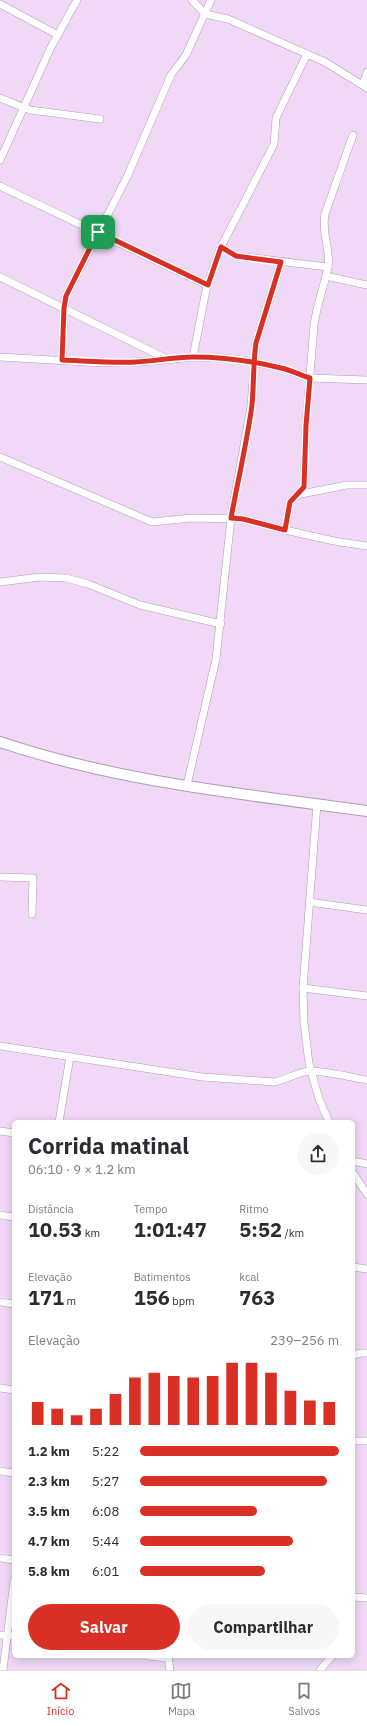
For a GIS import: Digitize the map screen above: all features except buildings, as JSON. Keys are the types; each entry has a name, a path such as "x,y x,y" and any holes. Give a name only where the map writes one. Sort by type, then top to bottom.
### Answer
{"main road":[{"path":"0,742 41,756 109,772 186,785 367,811"}],"street":[{"path":"0,160 58,35 77,0"},
{"path":"192,0 205,14 228,19 307,54 332,66 365,87 367,72"},
{"path":"62,360 64,308 66,296 127,177 171,75 186,55 212,0"},
{"path":"0,4 58,35"},
{"path":"193,357 208,285 221,247 274,144 276,118 307,54"},
{"path":"0,98 24,108 100,118"},
{"path":"285,530 290,502 304,487 306,426 314,325 316,309 328,267 329,253 323,224 352,135"},
{"path":"0,186 208,285"},
{"path":"221,247 236,256 328,267"},
{"path":"186,785 209,695 221,624 231,518 251,406 256,343 281,262"},
{"path":"326,276 367,285"},
{"path":"0,277 167,360"},
{"path":"0,357 104,363 167,360 193,357 221,358 254,362 282,368 310,378 367,380"},
{"path":"0,457 152,522 191,518 243,519 334,541 367,546"},
{"path":"296,495 347,484 367,485"},
{"path":"0,582 40,577 66,578 88,584 140,605 221,624"},
{"path":"317,804 302,988 304,1023 311,1071 328,1120"},
{"path":"0,877 33,878 32,914"},
{"path":"309,902 367,910"},
{"path":"302,988 367,996"},
{"path":"0,1046 202,1077 274,1082 281,1081 298,1073 311,1071 367,1080"},
{"path":"58,1120 70,1057"},
{"path":"0,1131 12,1133"},
{"path":"355,1161 367,1164"},
{"path":"355,1175 367,1194"},
{"path":"0,1215 12,1217"},
{"path":"355,1267 367,1269"},
{"path":"0,1302 12,1304"},
{"path":"0,1388 12,1390"},
{"path":"355,1441 367,1441"},
{"path":"0,1471 12,1473"},
{"path":"0,1558 12,1560"},
{"path":"4,1670 12,1597"},
{"path":"355,1597 367,1598"},
{"path":"168,1658 170,1670"},
{"path":"320,1670 330,1658"}],"route":[{"path":"98,232 64,301 62,360 104,363 156,361 193,357 221,358 243,360 254,362 282,368 310,378 306,426 304,487 290,502 285,530 243,519 231,518 251,406 254,379 254,362 256,343 281,262 236,256 221,247 208,285 98,232"}]}
